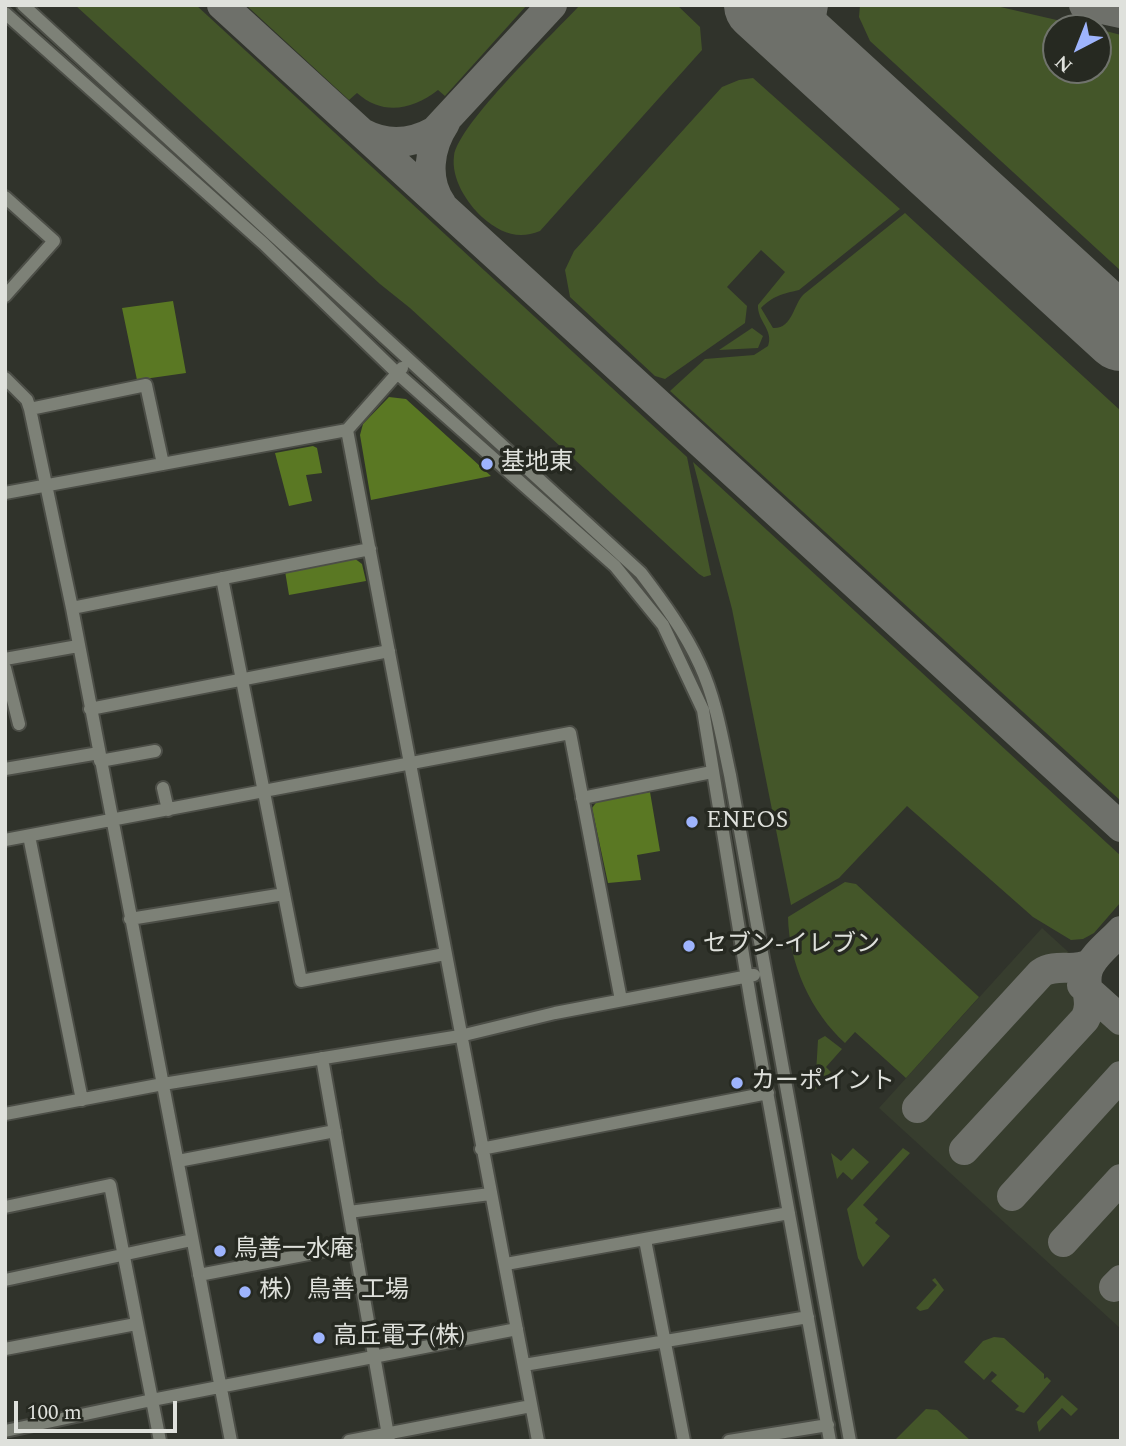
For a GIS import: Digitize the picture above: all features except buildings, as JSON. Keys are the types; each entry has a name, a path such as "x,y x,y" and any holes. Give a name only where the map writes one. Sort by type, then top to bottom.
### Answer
{"street":[{"path":"9,5 5,11 264,244 397,373 615,566 645,600 675,645 703,710 747,977 830,1441"},
{"path":"23,5 641,573 672,615 700,665 714,704 730,775 850,1441"},
{"path":"5,197 54,241 5,296"},
{"path":"5,493 346,430 409,360"},
{"path":"5,378 27,400 30,409 44,486 72,608 231,1441"},
{"path":"30,409 146,386 163,464"},
{"path":"346,430 538,1441"},
{"path":"72,608 370,549"},
{"path":"222,578 301,981 445,954"},
{"path":"5,659 78,646"},
{"path":"90,709 389,651"},
{"path":"5,668 19,724"},
{"path":"5,840 570,733 621,1000"},
{"path":"5,769 155,751"},
{"path":"582,798 712,772"},
{"path":"163,788 168,810"},
{"path":"29,836 82,1100"},
{"path":"130,919 284,894"},
{"path":"5,1114 163,1084 460,1036 764,972"},
{"path":"322,1058 388,1437"},
{"path":"481,1149 768,1093"},
{"path":"177,1161 335,1131"},
{"path":"5,1207 110,1185 160,1441"},
{"path":"349,1212 490,1194"},
{"path":"506,1264 789,1213"},
{"path":"5,1280 192,1240"},
{"path":"646,1240 684,1441"},
{"path":"199,1275 355,1245"},
{"path":"524,1365 808,1317"},
{"path":"5,1349 136,1324"},
{"path":"5,1431 221,1385 517,1329"},
{"path":"349,1441 388,1437 531,1406"},
{"path":"729,1441 828,1425"}],"shaded area":[{"path":"1042,928 1121,1000 1121,1329 879,1108"}],"green space":[{"path":"75,5 196,5 687,457 711,575 704,577 699,574"},
{"path":"246,5 527,5 445,96 438,90 418,102 397,108 377,105 357,93 349,100"},
{"path":"580,5 677,5 700,27 702,50 540,231 517,235 502,231 482,217 461,190 454,165 459,141 489,102"},
{"path":"860,5 992,5 1042,17 1042,84 1112,84 1112,33 1121,35 1121,271 870,41 859,17"},
{"path":"753,78 900,209 799,290 778,296 761,308 773,328 785,325 804,294 905,213 1121,411 1121,801 670,391 705,359 754,355 768,346 769,335 758,305 785,272 761,250 727,287 747,306 745,323 665,379 655,376 570,297 565,270 574,251 722,87"},
{"path":"173,301 186,373 137,380 122,308"},
{"path":"752,328 763,336 758,348 719,350"},
{"path":"389,397 406,399 491,476 371,500 360,435 363,424"},
{"path":"313,446 317,448 322,473 306,475 312,501 289,506 275,453"},
{"path":"693,462 1121,856 1120,903 1094,933 1083,939 1071,940 1033,917 907,806 839,878 791,905 732,609"},
{"path":"354,558 362,564 366,581 289,595 285,571"},
{"path":"650,792 660,851 637,855 641,880 608,883 592,808 598,800"},
{"path":"845,882 856,884 979,997 906,1078 855,1032 845,1043 833,1031 812,1002 798,969 789,935 788,917"},
{"path":"825,1036 842,1049 826,1067 831,1072 815,1090 818,1040"},
{"path":"853,1148 869,1162 852,1180 843,1172 837,1179 831,1153 841,1161"},
{"path":"903,1148 910,1153 863,1205 878,1219 875,1223 890,1236 863,1267 858,1258 847,1209"},
{"path":"935,1278 944,1290 928,1309 920,1311 916,1308 937,1285 932,1280"},
{"path":"994,1337 1004,1338 1044,1374 1044,1379 1047,1377 1051,1381 1024,1413 1015,1410 1019,1406 991,1381 997,1375 992,1371 984,1380 964,1362 983,1341"},
{"path":"1062,1395 1078,1409 1071,1416 1062,1408 1039,1432 1037,1422"},
{"path":"926,1409 937,1410 971,1441 894,1441"}],"taxiway":[{"path":"222,5 1121,827"},
{"path":"362,133 380,140 399,142 417,139 435,131 552,5"},
{"path":"813,5 811,26 815,43 837,75"},
{"path":"1084,5 1121,13"},
{"path":"442,205 433,185 431,164 435,142 445,123"},
{"path":"964,1150 1085,1019 1089,1006 1086,982 1090,965 1121,931"},
{"path":"917,1108 1041,973 1054,968 1080,967 1092,962"},
{"path":"1082,985 1121,1020"},
{"path":"1012,1196 1121,1076"},
{"path":"1063,1242 1121,1179"},
{"path":"1114,1287 1121,1280"}],"runway":[{"path":"761,5 1121,334"}],"place":[{"name":"基地東","path":"487,464"},
{"name":"ENEOS","path":"692,822"},
{"name":"セブン-イレブン","path":"689,946"},
{"name":"カーポイント","path":"737,1083"},
{"name":"鳥善一水庵","path":"220,1251"},
{"name":"株）鳥善 工場","path":"245,1292"},
{"name":"高丘電子(株)","path":"319,1338"}]}
